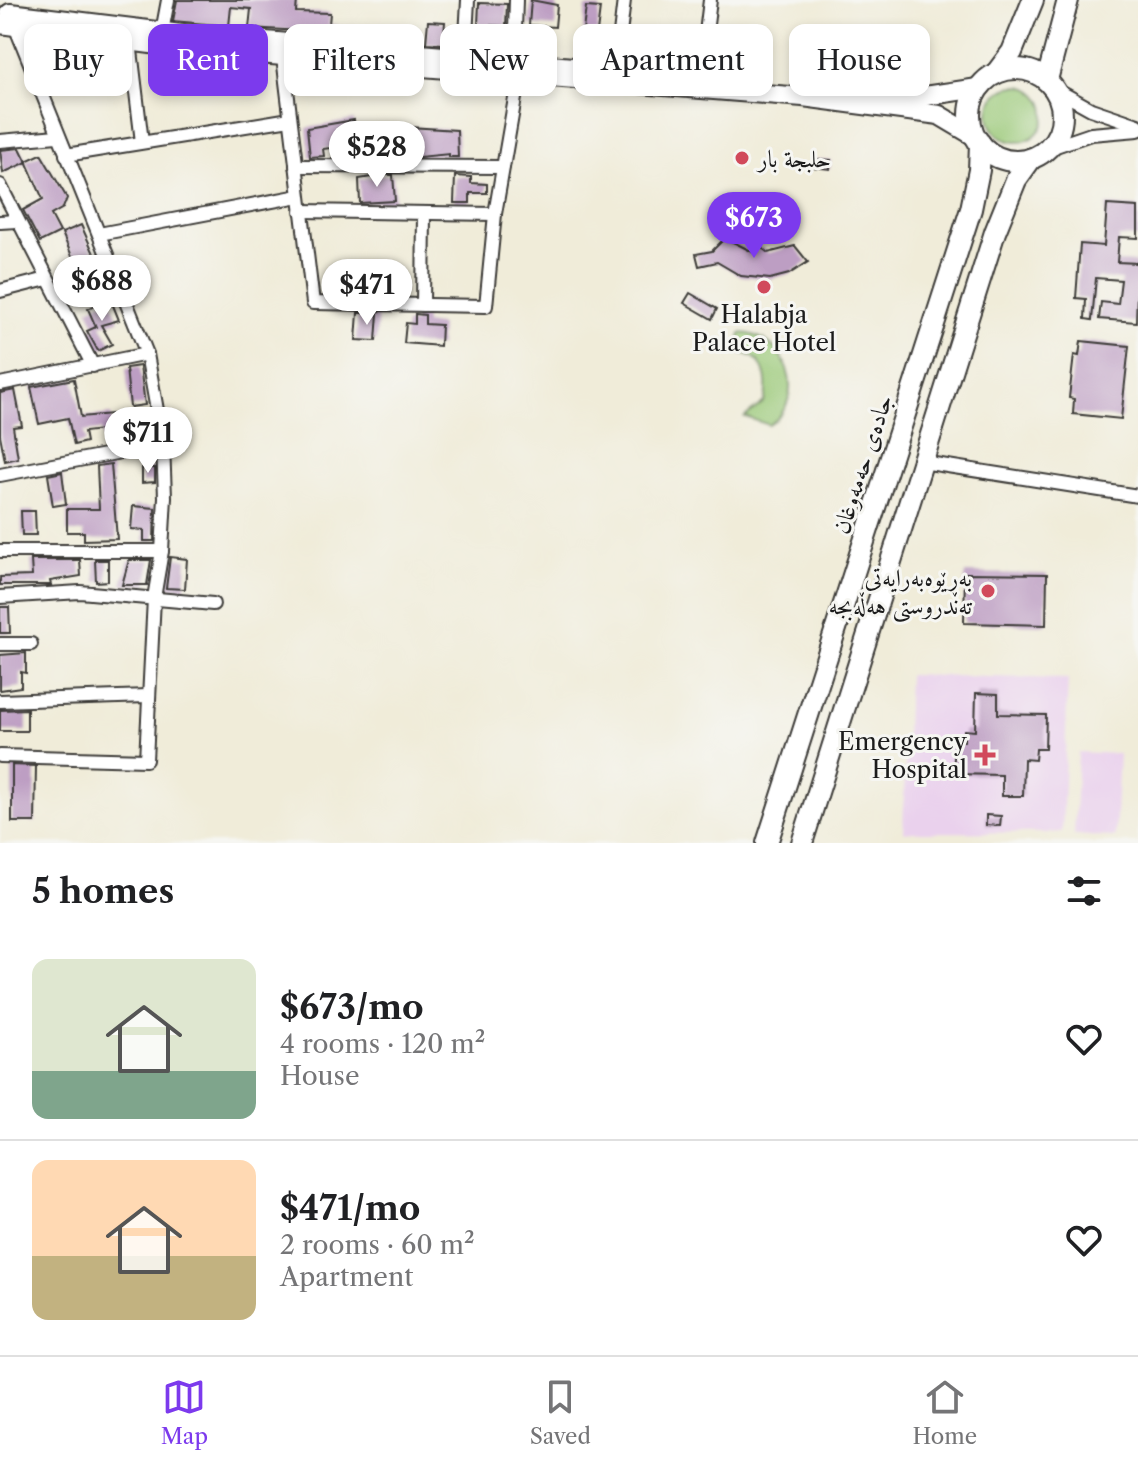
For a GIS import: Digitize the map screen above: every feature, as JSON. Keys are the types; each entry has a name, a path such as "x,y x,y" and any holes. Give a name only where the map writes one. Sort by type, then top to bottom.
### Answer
{"main road":[{"path":"1033,0 1023,31 997,72 978,88 970,112 978,140 1003,159 1039,154"},
{"path":"802,843 1003,207 1039,154 1056,139 1063,114 1051,84 1068,0"},
{"path":"997,72 1023,69 1051,84"},
{"name":"جادەی حەمەوغان","path":"767,843 971,209 978,140"}],"street":[{"path":"164,24 168,0"},
{"path":"467,24 468,0"},
{"path":"516,0 516,24"},
{"path":"621,24 624,0"},
{"path":"709,24 710,0"},
{"path":"0,12 49,24"},
{"path":"0,756 146,760 154,598 162,551 163,444 147,354 66,155 8,25"},
{"path":"132,42 283,57 313,303 486,306 495,214 512,96"},
{"path":"132,59 142,142"},
{"path":"1051,84 1091,109 1138,128"},
{"path":"930,95 978,88"},
{"path":"827,96 939,115 978,140"},
{"path":"66,155 290,119"},
{"path":"1039,154 1091,134 1138,128"},
{"path":"0,141 57,136"},
{"path":"296,166 503,167"},
{"path":"0,185 93,366"},
{"path":"99,234 299,196"},
{"path":"301,211 495,214"},
{"path":"423,305 424,213"},
{"path":"0,222 17,221"},
{"path":"0,291 47,279"},
{"path":"0,384 147,354"},
{"path":"0,475 163,444"},
{"path":"922,462 1138,496"},
{"path":"0,551 162,551"},
{"path":"0,597 80,592 213,604"},
{"path":"0,644 31,644"},
{"path":"0,701 148,696"}],"shaded area":[{"name":"Emergency Hospital","path":"908,675 1068,679 1062,833 903,832"},
{"path":"1078,752 1119,754 1115,837 1074,835"}],"green space":[{"path":"1017,86 1037,94 1045,114 1037,134 1017,142 997,134 989,114 997,94"},
{"path":"741,333 757,336 770,344 787,370 790,385 788,400 781,414 769,425 745,417 764,402 766,385 759,362 753,357 736,353"}],"building":[{"path":"177,0 297,0 296,12 330,13 329,24 284,24 284,30 268,29 268,24 249,24 251,9 231,7 229,24 173,21"},
{"path":"531,0 557,5 555,24 529,24"},
{"path":"479,3 507,4 506,24 478,24"},
{"path":"586,7 600,8 598,24 584,24"},
{"path":"428,21 445,22 440,24 440,44 426,43"},
{"path":"354,120 357,144 323,149 324,156 310,157 307,128"},
{"path":"409,127 457,130 458,157 449,157 449,154 409,158"},
{"path":"20,148 27,162 3,173 0,150"},
{"path":"41,154 67,198 63,208 51,215 60,232 40,242 23,210 43,199 26,161"},
{"path":"814,159 831,160 830,169 813,167"},
{"path":"393,175 395,201 360,203 359,179"},
{"path":"455,176 471,177 471,183 487,184 487,193 470,193 470,203 454,203"},
{"path":"1107,205 1138,207 1138,238 1119,237 1117,262 1138,263 1136,322 1099,319 1101,302 1118,304 1121,280 1096,278 1092,320 1085,319 1086,299 1076,298 1080,244 1104,246"},
{"path":"81,225 105,278 67,296 59,279 78,270 62,233"},
{"path":"725,238 753,252 761,247 768,253 795,246 808,262 789,274 770,279 741,276 717,262 699,266 696,254 712,251"},
{"path":"690,293 717,309 712,319 684,303"},
{"path":"110,298 119,320 101,325 112,344 98,351 87,331 96,327 88,309"},
{"path":"358,313 378,313 376,341 356,340"},
{"path":"415,314 425,315 425,324 441,325 440,346 404,343 406,323 415,324"},
{"path":"1081,341 1129,346 1121,419 1073,414 1074,399 1069,398 1074,355 1079,356"},
{"path":"140,366 145,405 130,407 126,368"},
{"path":"74,379 81,417 111,414 115,439 103,441 101,430 84,432 86,442 74,445 68,418 39,424 31,387"},
{"path":"15,390 22,426 13,427 18,458 5,461 0,435 0,393"},
{"path":"111,464 117,539 84,540 84,532 67,532 67,509 99,509 97,466"},
{"path":"142,468 155,468 155,482 142,483"},
{"path":"62,472 66,504 53,506 48,475"},
{"path":"133,506 155,508 154,541 144,541 144,530 131,529"},
{"path":"21,511 35,511 36,535 22,535"},
{"path":"170,557 187,559 185,589 166,588"},
{"path":"31,560 80,560 81,576 50,581 51,585 0,585 0,577 32,576"},
{"path":"95,560 108,560 108,581 96,582"},
{"path":"129,560 151,560 147,585 122,585"},
{"path":"965,573 1047,574 1046,625 964,623"},
{"path":"0,607 9,607 10,633 0,633"},
{"path":"26,653 26,673 21,672 21,687 0,690 0,655"},
{"path":"976,693 998,694 998,714 1046,715 1045,749 1036,749 1035,760 1024,759 1023,796 1002,796 1002,775 953,774 955,740 964,741 964,730 975,731"},
{"path":"27,709 27,731 0,731 0,710"},
{"path":"12,765 36,766 35,822 12,822"},
{"path":"986,815 1001,816 1000,826 986,825"}],"place":[{"name":"حلبجة بار","path":"742,158"},
{"name":"Halabja Palace Hotel","path":"764,287"},
{"name":"بەڕێوەبەرایەتی تەندروستی هەڵەبجە","path":"988,591"},
{"name":"Emergency Hospital","path":"985,755"}]}
